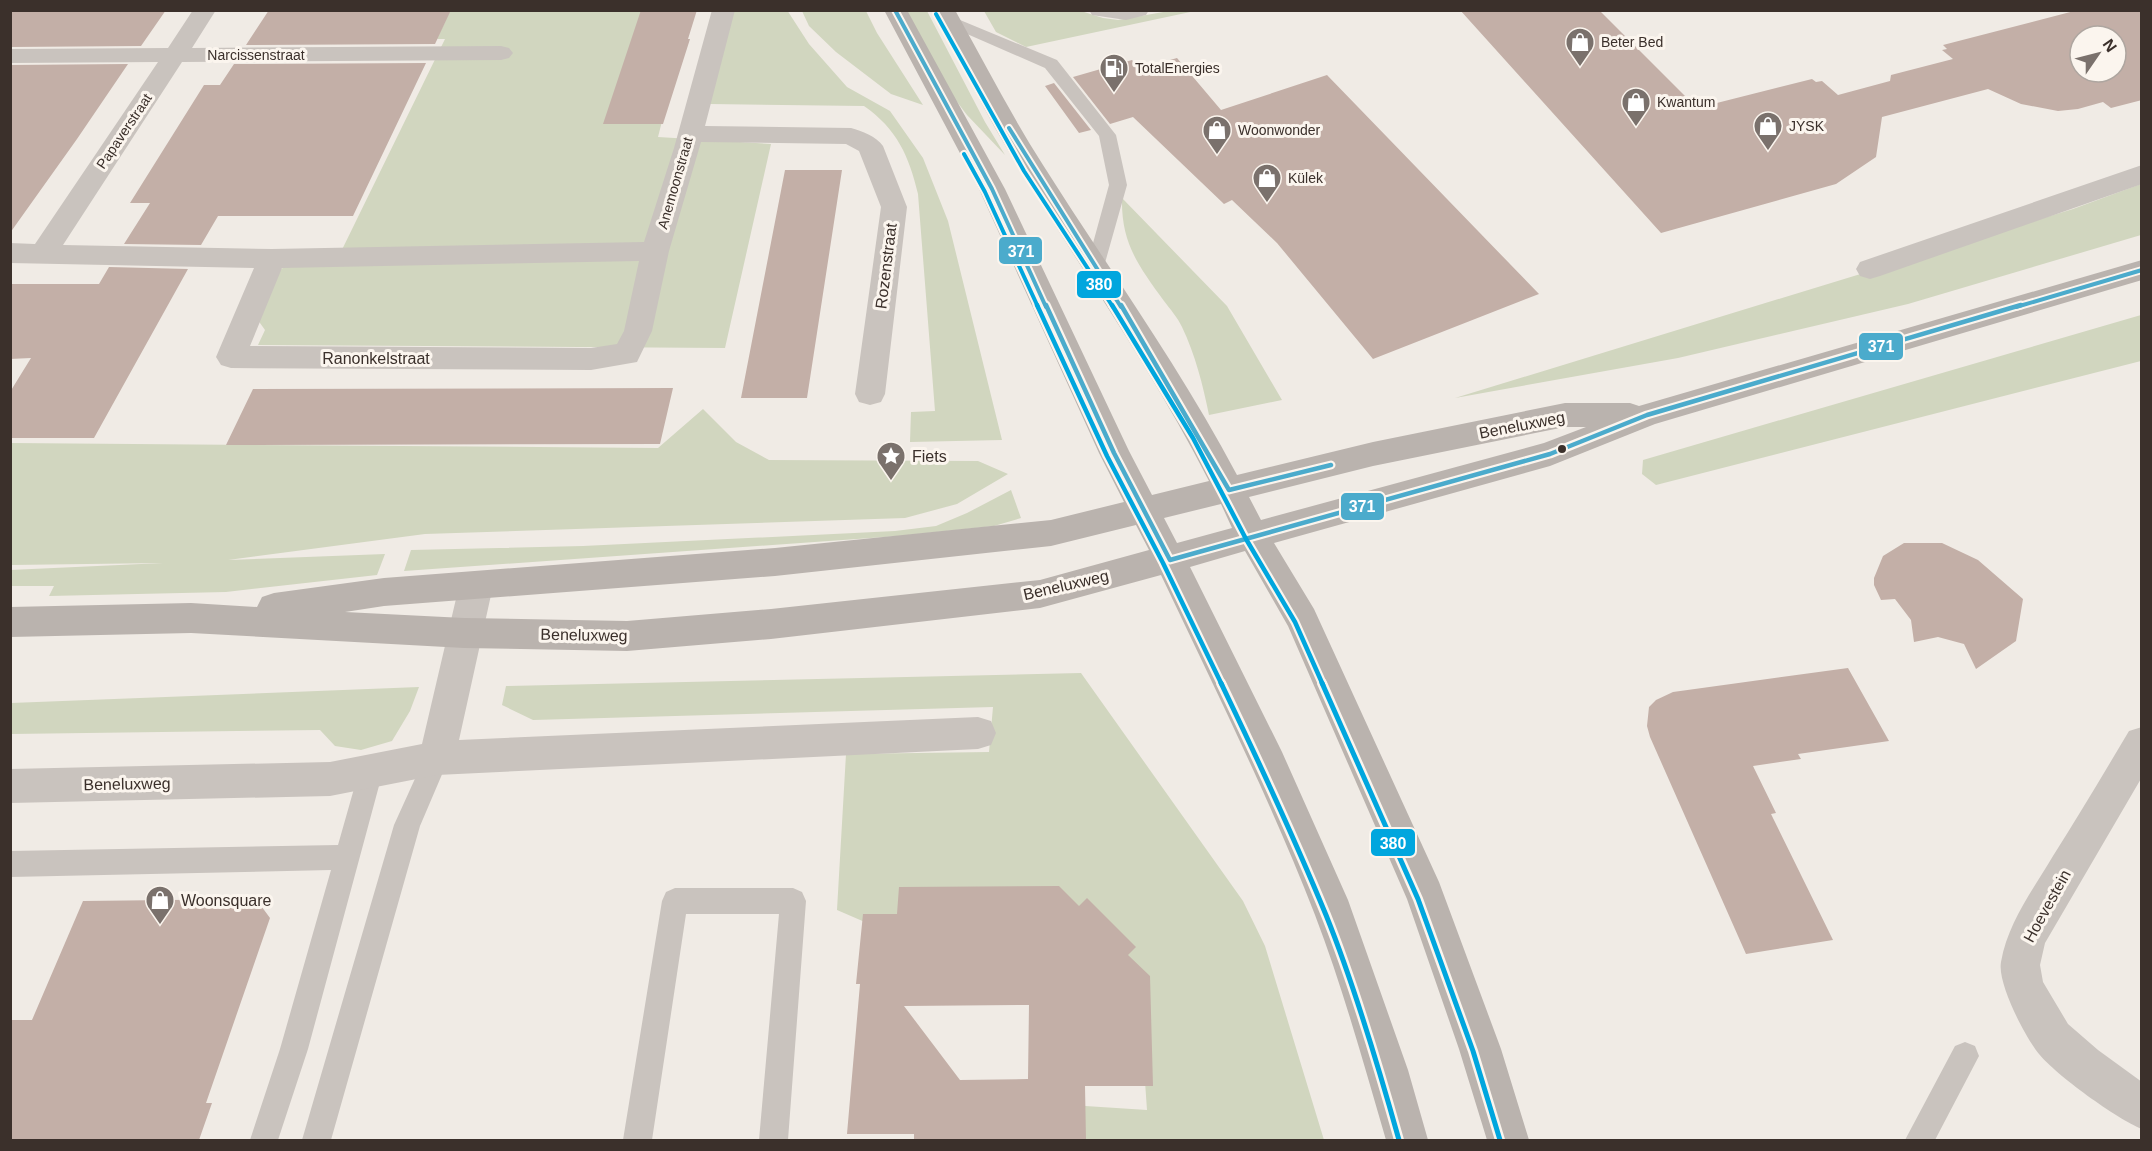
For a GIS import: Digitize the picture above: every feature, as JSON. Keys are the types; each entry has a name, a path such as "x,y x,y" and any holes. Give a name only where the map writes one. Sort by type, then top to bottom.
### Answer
{"main road":[{"path":"895,10 992,189 1114,453 1170,560 1269,764 1334,914 1387,1070 1407,1140"},
{"path":"945,15 1031,166 1096,265 1200,434 1253,536 1302,619 1322,659 1425,896 1480,1049 1508,1140"},
{"name":"Beneluxweg","path":"10,622 192,618 464,633 627,636 771,624 1040,594 1550,454 1647,415 2142,270"},
{"name":"Beneluxweg","path":"192,618 384,592 775,562 1052,533 1373,454 1565,415 1647,415"}],"street":[{"name":"Papaverstraat","path":"44,252 205,10"},
{"name":"Anemoonstraat","path":"627,354 638,331 655,250 724,10"},
{"path":"1100,10 1126,13 1138,10"},
{"name":"Narcissenstraat","path":"10,56 501,53"},
{"name":"Rozenstraat","path":"690,134 851,136 870,146 894,207 870,394"},
{"path":"1870,269 2142,174"},
{"path":"10,253 273,259 655,250"},
{"name":"Ranonkelstraat","path":"273,259 231,357 591,359 627,354"},
{"path":"436,758 476,586"},
{"name":"Beneluxweg","path":"10,786 330,779 436,758 978,733"},
{"name":"Hoevestein","path":"2142,743 2028,936 2020,965 2024,988 2053,1039 2083,1065 2142,1108"}],"lane":[{"path":"945,15 1051,64 1107,135 1118,185 1096,265"},
{"path":"316,1140 406,825 436,758"},
{"path":"264,1140 294,1049 371,771"},
{"path":"10,864 347,857"},
{"path":"637,1140 675,901 793,901 774,1140"},
{"path":"1919,1140 1965,1056"}],"green space":[{"path":"787,10 809,44 847,87 890,111 923,158 948,221 1002,440 910,442 911,412 935,411 918,194 906,156 885,124 864,106 710,104 730,11"},
{"path":"450,11 690,11 658,137 771,144 725,348 258,345 265,330 255,316 275,275 287,264 335,264 445,39 437,39"},
{"path":"802,11 866,11 877,33 923,105 891,94 836,52 809,26"},
{"path":"895,11 927,11 985,122 1005,155 967,115 939,78"},
{"path":"984,11 1081,11 1118,20 1169,11 1195,11 1026,47 996,32"},
{"path":"2141,184 2141,235 1908,304 1678,358 1455,398 2073,209"},
{"path":"1122,198 1227,306 1282,400 1209,415 1198,370 1182,327 1139,264 1128,241 1122,214"},
{"path":"2141,315 2141,361 1656,485 1642,474 1643,460"},
{"path":"703,409 736,442 769,460 978,461 1008,474 957,504 905,518 425,534 228,560 385,554 377,575 226,592 49,596 54,586 11,586 10,570 163,563 11,565 11,443 658,448"},
{"path":"1011,490 1021,518 994,526 899,536 404,571 411,550 583,546 895,531 936,526"},
{"path":"1081,673 1243,901 1265,946 1324,1140 1072,1140 1070,1105 1147,1110 1139,995 874,926 837,910 846,754 989,752 993,707 533,720 502,705 506,686"},
{"path":"419,687 410,711 392,741 361,750 335,746 320,730 11,734 11,703"}],"building":[{"path":"10,10 166,10 141,46 10,47"},
{"path":"269,10 451,10 435,44 246,45"},
{"path":"641,10 697,10 663,124 603,124"},
{"path":"1460,10 1599,10 1697,108 1812,79 1816,82 1822,81 1838,95 1890,81 1891,75 1953,59 1942,50 1947,49 1943,45 2078,10 2142,10 2142,100 2111,108 2103,102 2078,109 2058,111 2021,104 1988,89 1882,117 1876,157 1836,184 1661,233"},
{"path":"1177,58 1221,110 1327,75 1539,294 1373,359 1277,243 1232,200 1224,204 1133,117 1110,124 1073,77 1132,60 1139,69"},
{"path":"426,63 353,216 218,216 201,245 124,244 150,203 130,203 204,85 220,85 234,64"},
{"path":"128,64 77,139 10,233 10,65"},
{"path":"1054,83 1091,130 1079,133 1045,86"},
{"path":"785,170 842,170 807,398 741,398"},
{"path":"109,267 188,269 94,438 10,438 10,392 31,358 10,359 10,284 99,284"},
{"path":"673,388 660,444 226,445 253,389"},
{"path":"1904,543 1942,543 1978,560 2023,599 2016,641 1976,669 1964,644 1938,637 1914,642 1911,620 1895,599 1881,600 1874,585 1874,578 1883,556"},
{"path":"1848,668 1889,741 1798,754 1801,759 1753,766 1776,813 1771,814 1833,940 1746,954 1650,737 1647,726 1649,707 1656,700 1673,692"},
{"path":"1059,886 1079,906 1087,898 1136,947 1128,955 1150,976 1153,1086 1085,1086 1086,1140 914,1140 914,1134 847,1134 860,984 856,984 863,914 897,914 899,887","holes":["1029,1005 1028,1079 960,1080 904,1006"]},
{"path":"256,899 270,918 206,1103 212,1103 199,1140 10,1140 10,1020 32,1020 83,901"}],"transit line":[{"name":"371","path":"895,10 992,189 1114,453 1170,560 1550,454 1647,415 2142,270"},
{"name":"380","path":"936,14 1024,171 1090,269 1193,438 1246,539 1295,622 1418,899 1473,1051 1500,1140"},
{"name":"371","path":"1009,128 1148,349 1229,490 1331,465"},
{"name":"380","path":"964,154 985,192 1107,456 1163,563 1262,767 1327,917 1380,1072 1399,1140"}],"place":[{"name":"Beter Bed","path":"1580,68"},
{"name":"TotalEnergies","path":"1114,94"},
{"name":"Kwantum","path":"1636,128"},
{"name":"JYSK","path":"1768,152"},
{"name":"Woonwonder","path":"1217,156"},
{"name":"Külek","path":"1267,204"},
{"name":"Fiets","path":"891,482"},
{"name":"Woonsquare","path":"160,926"}]}
